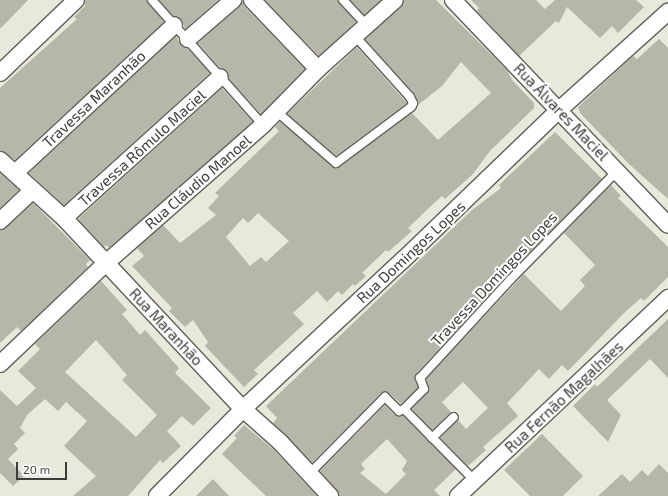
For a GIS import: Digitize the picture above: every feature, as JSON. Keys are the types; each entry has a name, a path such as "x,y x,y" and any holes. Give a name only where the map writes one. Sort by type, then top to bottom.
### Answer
{"street":[{"path":"0,73 76,0"},
{"path":"188,39 233,0"},
{"path":"252,0 318,69"},
{"name":"Rua Cláudio Manoel","path":"0,364 106,263 263,125 318,69 362,32 395,0"},
{"name":"Rua Álvares Maciel","path":"453,0 668,225"},
{"name":"Rua Domingos Lopes","path":"157,496 243,409 403,260 559,110 668,12"},
{"name":"Travessa Maranhão","path":"14,173 174,25"},
{"name":"Travessa Rômulo Maciel","path":"64,218 220,77"},
{"name":"Rua Maranhão","path":"0,160 64,218 243,409 310,473 330,496"},
{"path":"0,221 33,190"},
{"name":"Rua Fernão Magalhães","path":"458,496 668,298"}],"lane":[{"path":"152,0 263,125"},
{"path":"276,111 336,163 413,103 362,32 343,0"},
{"name":"Travessa Domingos Lopes","path":"404,410 424,389 420,378 510,280 617,171"},
{"path":"310,473 385,397 399,411 404,410 475,481"},
{"path":"432,438 454,416"}],"building":[{"path":"0,0 28,0 0,29"},
{"path":"85,0 147,0 164,22 15,160 0,151 0,88 77,19 74,17 85,6"},
{"path":"159,0 218,0 185,29 181,19 173,16"},
{"path":"242,0 245,7 305,69 261,114 229,79 227,71 220,68 198,43 239,7"},
{"path":"265,0 338,0 356,22 319,56"},
{"path":"350,0 381,0 364,15"},
{"path":"404,0 436,0 506,69 513,81 534,103 534,108 490,151 473,174 445,199 442,196 408,228 412,231 388,252 386,250 362,273 366,276 355,286 353,284 342,295 338,291 327,302 317,291 293,313 304,324 254,370 258,374 244,387 205,346 208,342 193,320 185,327 169,311 172,308 132,266 144,256 137,248 163,225 180,243 216,215 208,208 219,196 215,193 279,131 275,127 280,122 337,168 412,113 438,140 491,93 461,62 442,86 418,105 414,93 365,39 401,7","holes":["258,213 289,241 266,262 261,257 250,266 226,237 243,218 248,223"]},
{"path":"471,0 536,0 545,9 555,0 636,0 644,7 618,33 612,26 600,38 567,7 559,23 556,21 519,56 477,11 479,8"},
{"path":"176,36 181,45 187,48 210,73 64,205 29,173"},
{"path":"659,39 668,48 668,199 629,164 580,113 578,107 633,56 637,59"},
{"path":"357,47 407,103 336,156 287,114"},
{"path":"222,88 253,122 109,248 106,245 104,247 78,219"},
{"path":"555,132 602,179 506,276 416,374 418,388 401,404 389,393 381,393 312,463 273,423 277,418 266,406 472,210 501,188 499,185"},
{"path":"0,173 19,190 0,208"},
{"path":"611,185 621,196 618,198 668,247 668,277 644,301 641,298 624,313 568,371 562,365 549,379 539,369 507,403 518,416 483,447 486,450 468,466 440,438 458,420 466,429 488,408 463,382 442,402 451,412 432,430 412,409 429,391 426,379 524,274 561,311 585,286 580,280 595,265 564,233"},
{"path":"33,203 90,260 86,264 88,267 21,331 17,327 0,343 0,230 6,228"},
{"path":"101,281 127,310 122,314 140,335 145,330 179,368 175,373 211,408 193,426 182,416 167,431 181,446 163,463 160,460 128,496 73,496 96,476 64,446 87,421 66,402 58,411 45,399 27,415 20,428 25,433 14,444 18,449 8,459 24,476 13,486 0,473 0,390 17,406 36,388 18,371 40,349 35,344","holes":["96,340 127,375 122,380 157,415 136,437 65,372"]},
{"path":"668,319 668,378 650,359 607,400 621,415 608,442 573,406 595,384 597,387"},
{"path":"385,405 395,415 403,415 456,469 434,490 440,496 339,496 337,490 320,471","holes":["387,439 407,461 402,470 406,474 386,494 360,473 365,469 361,464"]},
{"path":"244,425 273,449 317,496 266,496 222,454 237,438 234,436"},
{"path":"542,434 583,476 563,496 530,496 504,470"},
{"path":"659,464 668,473 668,496 598,496 622,474 630,482 642,470 648,476"},
{"path":"213,479 229,496 196,496"}]}
